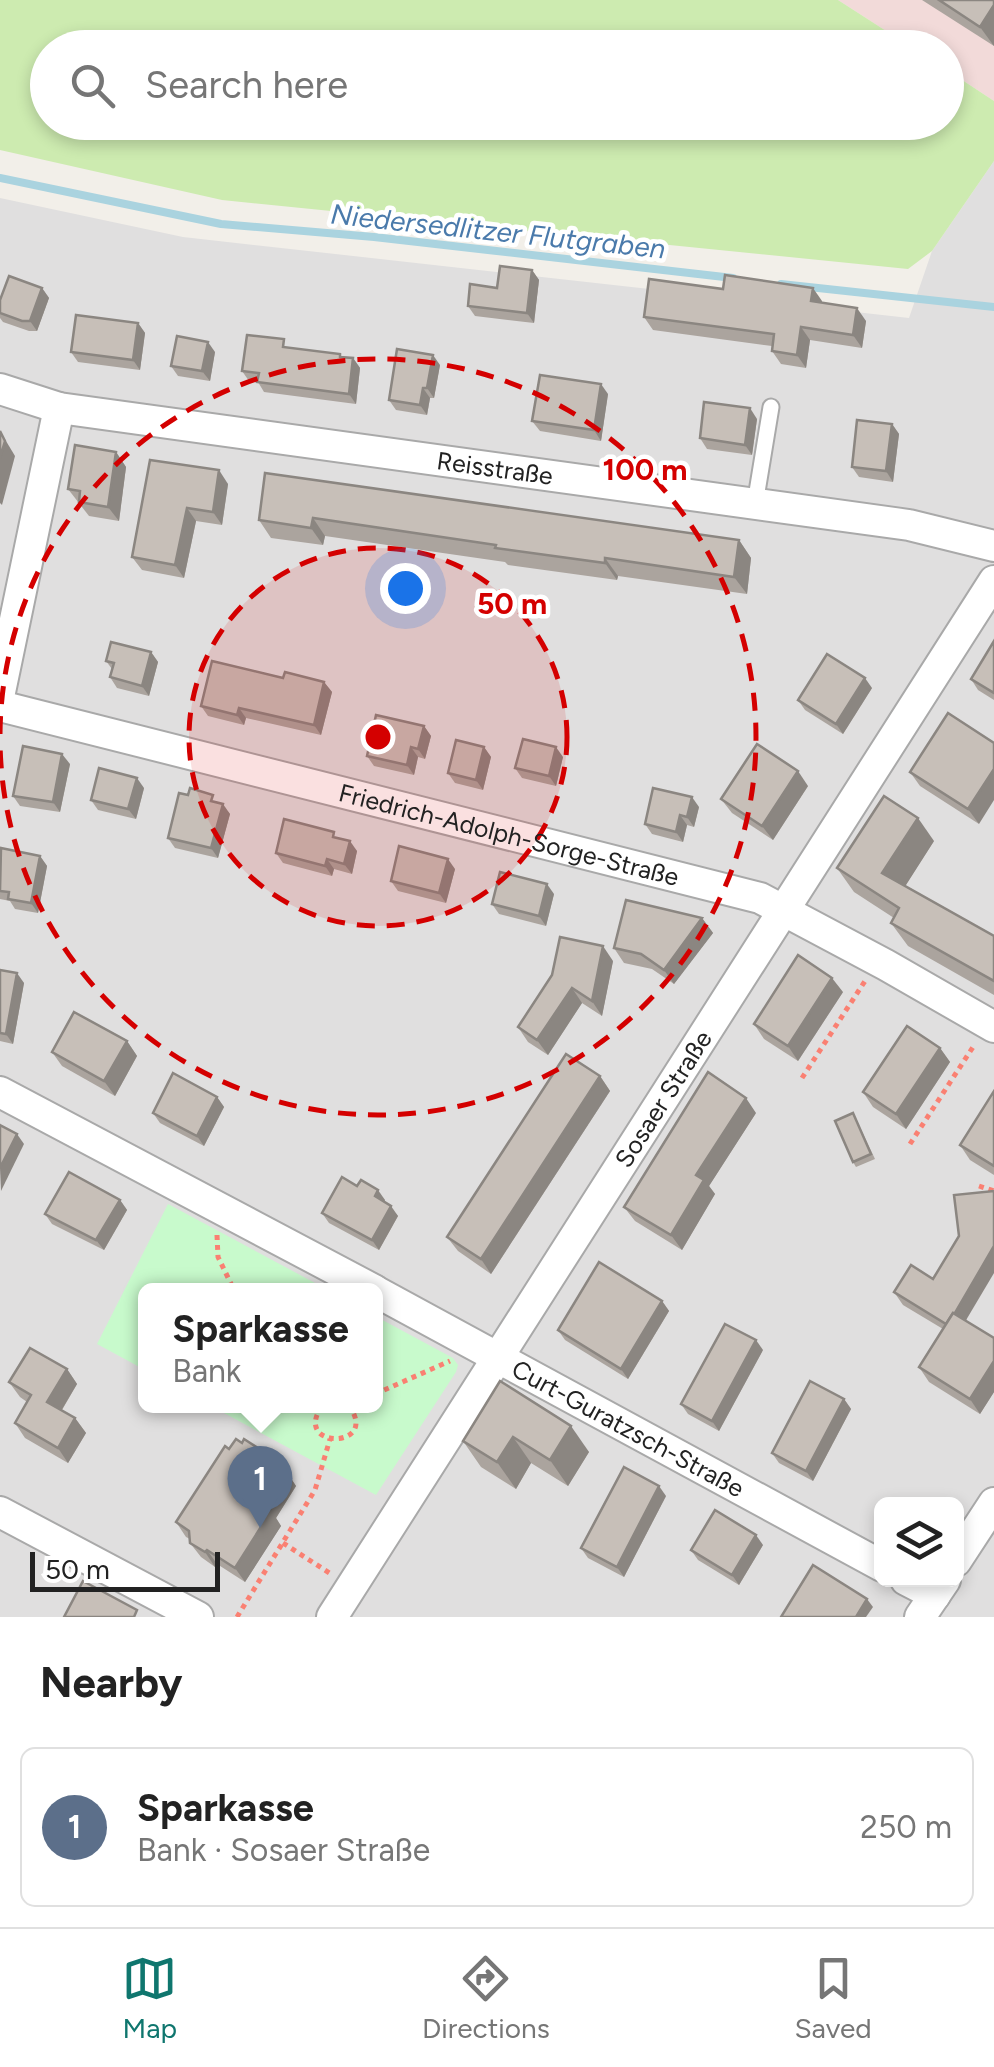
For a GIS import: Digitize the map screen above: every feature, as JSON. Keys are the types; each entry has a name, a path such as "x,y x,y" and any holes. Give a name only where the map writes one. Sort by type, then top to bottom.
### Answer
{"street":[{"name":"Reisstraße","path":"0,389 59,408 909,525 994,546"},
{"path":"0,692 59,408"},
{"name":"Sosaer Straße","path":"332,1617 489,1351 785,910 994,581"},
{"name":"Friedrich-Adolph-Sorge-Straße","path":"0,706 760,898 991,1025"},
{"name":"Curt-Guratzsch-Straße","path":"0,1092 359,1283"},
{"name":"Curt-Guratzsch-Straße","path":"383,1296 874,1562"},
{"path":"964,1549 994,1503"},
{"path":"0,1512 198,1617"}],"lane":[{"path":"755,504 770,406"}],"path":[{"path":"802,1078 878,962"},
{"path":"910,1144 991,1025"},
{"path":"979,1186 994,1191"},
{"path":"215,1206 218,1257 231,1283"},
{"path":"383,1391 489,1351"},
{"path":"318,1413 317,1426 324,1436 342,1439 352,1432 354,1413"},
{"path":"238,1617 315,1490 330,1439"},
{"path":"283,1543 351,1587"}],"shaded area":[{"path":"838,0 994,0 994,101 964,81 964,30 885,30"},
{"path":"994,161 994,1617 0,1617 0,198 183,237 909,318 932,251"}],"green space":[{"path":"0,0 838,0 885,30 30,30 30,140 964,140 964,81 994,101 994,161 932,251 908,269 222,200 0,150"},
{"path":"168,1204 315,1283 138,1283 138,1366 97,1344"},
{"path":"383,1320 453,1358 458,1365 376,1495 224,1413 383,1413"}],"building":[{"path":"939,0 994,0 994,5 980,27"},
{"path":"500,266 532,270 527,313 468,306 470,284 497,288"},
{"path":"725,275 813,288 811,301 857,308 853,335 801,327 797,355 772,351 774,334 644,317 649,279 723,289"},
{"path":"9,276 42,288 30,321 0,313 0,300"},
{"path":"76,315 138,323 133,360 71,352"},
{"path":"247,335 284,339 283,347 353,358 349,394 257,382 259,373 242,371"},
{"path":"177,336 208,342 202,371 171,366"},
{"path":"397,349 433,355 420,405 389,400"},
{"path":"540,375 601,384 594,430 532,421"},
{"path":"704,402 750,408 745,445 700,438"},
{"path":"857,420 892,424 886,471 852,467"},
{"path":"0,431 5,441 0,458"},
{"path":"75,445 116,452 108,507 79,502 80,491 68,489"},
{"path":"150,460 219,470 213,512 187,508 175,565 132,557"},
{"path":"265,473 739,540 734,577 605,558 605,563 495,548 496,545 313,518 311,528 259,520"},
{"path":"994,641 994,693 971,679"},
{"path":"111,642 151,652 142,686 110,677 114,663 106,661"},
{"path":"827,654 865,678 836,724 798,700"},
{"path":"212,661 283,678 285,672 324,682 314,725 239,708 237,715 201,706"},
{"path":"948,713 994,743 994,769 968,809 910,772"},
{"path":"376,715 424,726 418,749 411,747 407,765 367,756"},
{"path":"523,739 556,747 549,776 515,768"},
{"path":"456,740 484,747 476,780 448,773"},
{"path":"757,744 798,771 762,826 721,799"},
{"path":"23,746 62,754 53,802 13,796"},
{"path":"99,768 137,778 128,809 91,800"},
{"path":"190,788 213,795 211,801 223,804 211,848 168,838 179,793 188,795"},
{"path":"653,788 692,797 687,817 680,815 676,832 645,824"},
{"path":"884,796 918,818 882,873 994,936 994,981 891,923 899,908 837,868"},
{"path":"284,819 334,832 333,837 350,841 344,864 327,859 325,866 276,853"},
{"path":"399,846 448,859 439,893 391,881"},
{"path":"1,848 40,856 31,903 8,899 9,892 0,891"},
{"path":"500,872 547,884 539,916 492,904"},
{"path":"626,900 702,918 664,970 641,954 614,948"},
{"path":"560,937 603,946 592,1001 572,988 537,1040 518,1027 552,975"},
{"path":"798,955 832,978 788,1046 754,1024"},
{"path":"0,970 17,973 6,1034 0,1033"},
{"path":"74,1012 127,1041 104,1081 52,1052"},
{"path":"907,1026 940,1048 896,1114 863,1092"},
{"path":"566,1054 600,1076 481,1259 447,1237"},
{"path":"708,1072 746,1098 696,1175 704,1180 671,1235 624,1207"},
{"path":"173,1073 217,1097 197,1136 153,1113"},
{"path":"994,1091 994,1166 960,1145"},
{"path":"853,1113 871,1154 853,1162 835,1121"},
{"path":"0,1125 17,1134 0,1168"},
{"path":"69,1172 120,1200 96,1240 45,1214"},
{"path":"342,1177 357,1186 361,1180 378,1190 375,1196 391,1206 372,1240 322,1213"},
{"path":"994,1191 994,1246 946,1324 894,1292 911,1265 933,1279 959,1236 954,1195"},
{"path":"599,1262 662,1301 621,1369 558,1330"},
{"path":"953,1313 994,1338 994,1361 970,1399 919,1367"},
{"path":"725,1324 756,1340 712,1421 681,1404"},
{"path":"30,1348 67,1369 47,1402 75,1418 58,1448 15,1423 31,1395 9,1382"},
{"path":"500,1381 571,1426 550,1460 513,1437 497,1462 463,1441"},
{"path":"810,1381 844,1399 806,1471 772,1453"},
{"path":"236,1439 242,1443 244,1439 280,1462 277,1466 286,1471 264,1506 271,1511 235,1568 190,1543 189,1531 176,1522 225,1446 229,1449"},
{"path":"624,1467 659,1486 617,1567 581,1548"},
{"path":"715,1510 756,1535 732,1575 691,1550"},
{"path":"813,1565 867,1599 856,1617 781,1617"},
{"path":"83,1581 137,1610 134,1617 64,1617"}],"waterway":[{"name":"Niedersedlitzer Flutgraben","path":"0,178 221,224 374,237 733,278"},
{"name":"Niedersedlitzer Flutgraben","path":"781,284 994,307"}],"place":[{"name":"Sparkasse","path":"260,1528"}]}
